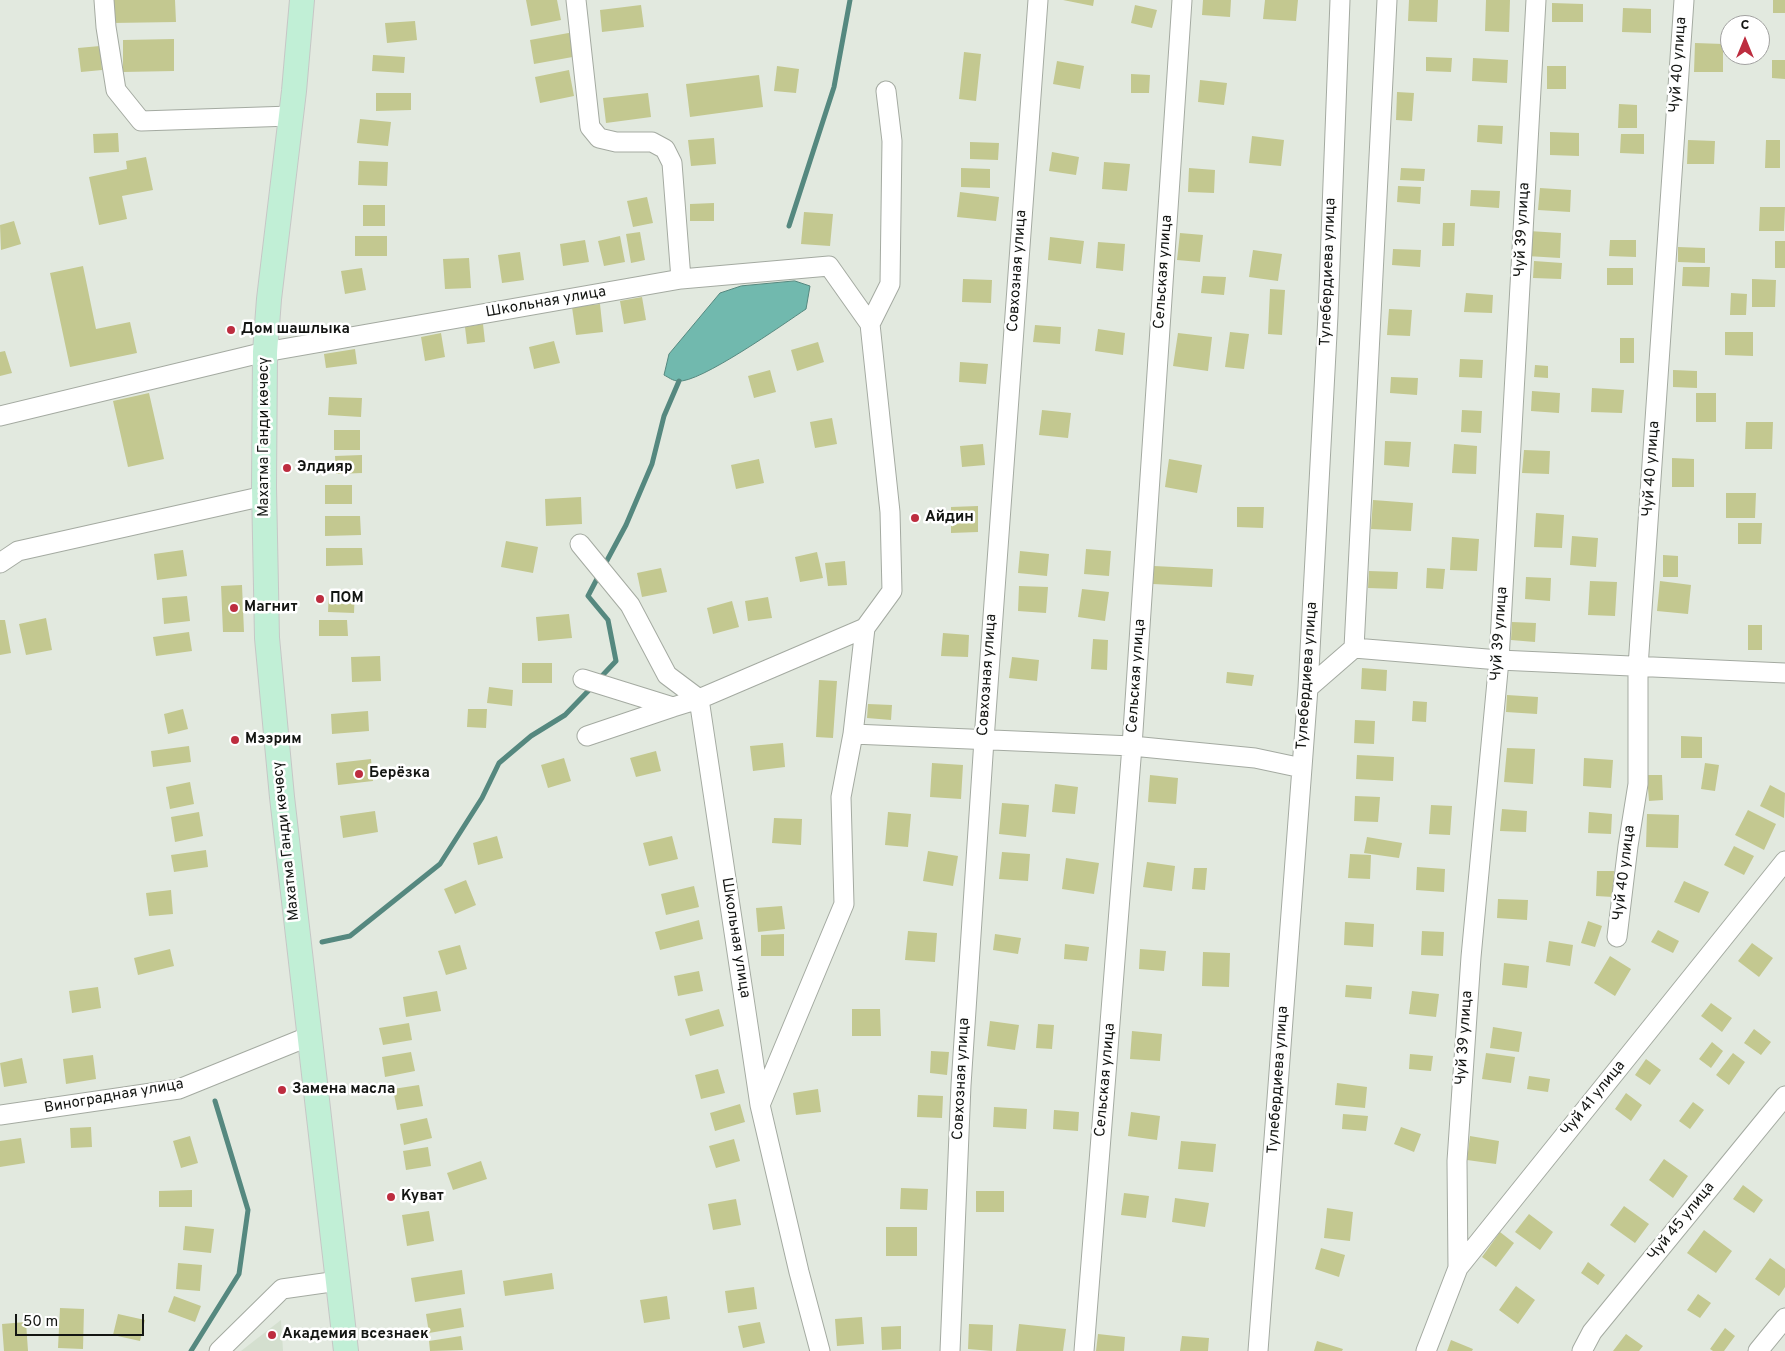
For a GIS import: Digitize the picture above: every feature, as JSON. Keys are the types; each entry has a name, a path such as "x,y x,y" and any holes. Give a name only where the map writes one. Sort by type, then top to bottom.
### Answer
{"main road":[{"name":"Махатма Ганди көчөсү","path":"302,0 291,116 269,299 265,352 264,496 267,638 282,797 346,1351"}],"street":[{"path":"104,0 116,90 141,121 291,116"},
{"path":"576,0 590,127 599,138 616,142 652,142 665,149 672,163 681,279"},
{"name":"Совхозная улица","path":"950,1351 961,1085 1038,0"},
{"name":"Сельская улица","path":"1084,1351 1132,746 1182,0"},
{"name":"Тулебердиева улица","path":"1258,1351 1308,688 1328,315 1340,0"},
{"path":"1354,648 1387,0"},
{"name":"Чуй 39 улица","path":"1458,1268 1457,1161 1471,957 1499,660 1536,0"},
{"name":"Чуй 40 улица","path":"1617,937 1638,784 1638,667 1684,0"},
{"path":"760,1105 844,904 841,797 853,734 865,628 892,591 890,512 870,324 890,284 892,141 886,91"},
{"name":"Школьная улица","path":"0,416 265,352 681,279 829,266 870,324"},
{"path":"0,563 18,551 264,496"},
{"path":"0,544 18,551"},
{"path":"580,544 630,605 667,675 698,699"},
{"path":"586,736 698,699 865,628"},
{"path":"1308,688 1354,648 1499,660 1785,673"},
{"path":"583,679 673,707"},
{"name":"Школьная улица","path":"698,699 760,1105 799,1272 820,1351"},
{"path":"853,734 1132,746 1255,758 1302,768"},
{"name":"Чуй 41 улица","path":"1426,1351 1458,1268 1785,861"},
{"name":"Виноградная улица","path":"0,1115 179,1089 310,1036"},
{"name":"Чуй 45 улица","path":"1582,1351 1592,1332 1785,1096"},
{"path":"219,1351 282,1289 338,1281"},
{"path":"1758,1351 1785,1318"}],"shaded area":[{"name":"Академия всезнаек","path":"281,1320 283,1351 241,1351"}],"water":[{"path":"795,281 810,286 806,309 762,339 704,373 678,381 664,375 669,354 720,293 741,286"}],"building":[{"path":"112,0 175,0 176,22 112,23"},
{"path":"526,0 557,0 561,20 531,26"},
{"path":"1063,0 1094,0 1093,6"},
{"path":"1203,0 1231,0 1230,17 1202,15"},
{"path":"1265,0 1298,0 1296,21 1263,19"},
{"path":"1409,0 1438,0 1437,22 1408,21"},
{"path":"1486,0 1510,0 1509,32 1485,31"},
{"path":"1773,0 1785,0 1785,13 1773,13"},
{"path":"1552,3 1583,4 1583,22 1552,22"},
{"path":"641,5 644,27 602,32 600,10"},
{"path":"1135,5 1157,10 1152,28 1131,23"},
{"path":"1623,8 1651,9 1651,33 1622,32"},
{"path":"415,21 417,40 387,43 385,23"},
{"path":"574,32 578,56 534,64 530,40"},
{"path":"174,39 174,71 123,72 123,40"},
{"path":"1695,43 1720,44 1720,65 1723,65 1723,72 1694,72"},
{"path":"100,46 102,70 81,72 78,48"},
{"path":"964,52 981,54 976,101 959,99"},
{"path":"373,55 405,57 404,73 372,71"},
{"path":"1426,57 1452,58 1451,72 1426,71"},
{"path":"1473,58 1508,60 1507,83 1472,81"},
{"path":"1772,60 1785,60 1785,79 1772,78"},
{"path":"1057,61 1084,66 1080,89 1053,84"},
{"path":"777,66 799,69 796,93 774,91"},
{"path":"1547,66 1566,66 1566,89 1547,89"},
{"path":"569,70 574,96 540,103 535,77"},
{"path":"1131,74 1150,75 1149,93 1131,93"},
{"path":"759,75 763,107 690,117 686,84"},
{"path":"1200,80 1227,83 1224,105 1198,102"},
{"path":"1397,92 1414,93 1412,121 1396,120"},
{"path":"376,93 411,93 411,110 376,111"},
{"path":"648,93 651,117 606,123 603,98"},
{"path":"1619,104 1637,105 1637,128 1618,128"},
{"path":"360,119 391,122 388,146 357,143"},
{"path":"1478,125 1503,126 1502,144 1477,142"},
{"path":"1550,132 1579,133 1579,156 1550,155"},
{"path":"118,133 119,152 94,153 93,134"},
{"path":"1621,134 1644,134 1644,154 1620,153"},
{"path":"1252,136 1284,140 1281,166 1249,163"},
{"path":"714,138 716,164 691,166 688,140"},
{"path":"1688,140 1715,141 1714,164 1687,164"},
{"path":"1766,140 1780,140 1780,168 1765,168"},
{"path":"970,142 999,143 998,160 970,159"},
{"path":"1052,152 1079,157 1076,175 1049,171"},
{"path":"146,157 153,190 122,196 127,219 99,225 89,177 127,169 126,161"},
{"path":"359,161 388,162 387,186 358,185"},
{"path":"1104,162 1130,164 1127,191 1102,189"},
{"path":"961,168 990,169 990,188 961,187"},
{"path":"1189,168 1215,170 1214,193 1188,192"},
{"path":"1401,168 1425,169 1424,181 1400,180"},
{"path":"1398,186 1421,187 1420,204 1397,202"},
{"path":"1540,188 1571,190 1570,212 1538,210"},
{"path":"1471,190 1500,191 1499,208 1470,206"},
{"path":"960,192 999,197 996,221 957,217"},
{"path":"647,197 653,223 633,227 627,201"},
{"path":"714,203 714,221 690,221 690,204"},
{"path":"363,205 385,205 385,226 363,226"},
{"path":"1760,207 1785,207 1784,231 1759,231"},
{"path":"804,212 833,214 830,246 801,244"},
{"path":"14,221 21,244 1,250 0,225"},
{"path":"1443,223 1455,223 1454,246 1442,246"},
{"path":"1529,231 1561,233 1560,258 1527,256"},
{"path":"640,232 645,260 631,263 626,234"},
{"path":"1180,233 1203,235 1200,262 1177,260"},
{"path":"355,236 387,236 387,256 355,256"},
{"path":"620,236 625,262 604,266 598,241"},
{"path":"1050,237 1084,241 1081,264 1048,260"},
{"path":"585,240 589,262 563,266 560,244"},
{"path":"1610,240 1636,240 1636,257 1609,256"},
{"path":"1775,241 1785,241 1785,268 1775,268"},
{"path":"1098,242 1125,244 1123,271 1096,268"},
{"path":"1678,247 1705,248 1705,263 1678,262"},
{"path":"1393,249 1421,250 1420,267 1392,265"},
{"path":"1253,250 1282,254 1278,281 1249,277"},
{"path":"520,252 524,280 502,283 498,255"},
{"path":"469,258 471,288 445,289 443,259"},
{"path":"1534,261 1562,263 1561,279 1533,278"},
{"path":"83,266 96,329 130,322 137,353 70,367 50,273"},
{"path":"1683,267 1710,267 1709,287 1682,286"},
{"path":"362,268 366,290 345,294 341,271"},
{"path":"1607,268 1633,268 1633,285 1607,285"},
{"path":"1203,276 1226,277 1224,295 1201,293"},
{"path":"963,279 992,280 991,303 962,302"},
{"path":"1752,279 1776,280 1775,307 1752,307"},
{"path":"1270,289 1285,290 1282,335 1268,334"},
{"path":"1466,293 1493,295 1492,313 1464,312"},
{"path":"1731,293 1747,294 1746,315 1730,315"},
{"path":"642,297 646,320 624,324 620,301"},
{"path":"600,304 603,332 576,335 572,307"},
{"path":"1389,309 1412,310 1410,336 1387,335"},
{"path":"483,324 485,342 467,344 465,327"},
{"path":"1035,325 1061,327 1060,344 1033,342"},
{"path":"1098,329 1125,333 1123,355 1095,351"},
{"path":"1230,332 1249,334 1244,369 1225,367"},
{"path":"1725,332 1753,332 1753,356 1725,355"},
{"path":"441,333 445,357 425,361 421,337"},
{"path":"1178,333 1212,337 1208,371 1173,366"},
{"path":"1620,338 1634,338 1634,363 1620,363"},
{"path":"554,341 560,363 534,369 529,347"},
{"path":"818,342 824,362 797,371 791,350"},
{"path":"355,349 357,364 326,368 324,354"},
{"path":"5,351 12,373 0,376 0,352"},
{"path":"1460,359 1483,360 1482,378 1459,377"},
{"path":"960,362 988,364 986,384 959,382"},
{"path":"1535,365 1548,366 1548,378 1534,377"},
{"path":"770,370 776,392 754,398 748,376"},
{"path":"1673,370 1697,371 1697,388 1673,387"},
{"path":"1391,377 1418,378 1417,395 1390,393"},
{"path":"1592,388 1624,390 1622,413 1591,412"},
{"path":"1532,391 1560,393 1559,413 1531,411"},
{"path":"149,393 164,459 128,467 113,401"},
{"path":"1696,393 1716,393 1716,422 1696,422"},
{"path":"329,397 362,398 361,417 328,415"},
{"path":"1042,410 1071,413 1068,438 1039,435"},
{"path":"1462,410 1482,411 1481,433 1461,432"},
{"path":"832,418 837,444 815,448 810,422"},
{"path":"1746,422 1773,422 1772,449 1745,449"},
{"path":"334,430 360,430 360,450 334,450"},
{"path":"1385,441 1411,442 1409,467 1384,465"},
{"path":"983,444 985,465 962,467 960,446"},
{"path":"1454,444 1477,446 1476,474 1452,473"},
{"path":"1524,450 1550,451 1549,474 1522,473"},
{"path":"362,455 362,473 336,474 335,456"},
{"path":"1672,458 1694,459 1694,487 1672,487"},
{"path":"759,459 764,483 736,489 731,465"},
{"path":"1169,459 1202,465 1197,493 1165,487"},
{"path":"325,485 352,485 352,504 325,504"},
{"path":"1726,493 1756,493 1755,518 1726,518"},
{"path":"581,497 582,524 546,526 545,499"},
{"path":"1373,500 1413,503 1411,531 1371,529"},
{"path":"978,506 978,532 951,533 951,507"},
{"path":"1237,507 1264,507 1263,528 1237,527"},
{"path":"1536,513 1564,515 1562,548 1534,547"},
{"path":"325,516 360,516 361,535 325,536"},
{"path":"1738,523 1762,523 1761,544 1738,544"},
{"path":"1572,536 1598,538 1596,567 1570,565"},
{"path":"1452,537 1479,539 1477,571 1450,570"},
{"path":"506,541 538,547 533,573 501,567"},
{"path":"326,548 362,548 363,565 326,566"},
{"path":"1086,549 1111,551 1109,576 1084,574"},
{"path":"183,550 187,576 157,580 154,554"},
{"path":"1020,551 1049,554 1047,576 1018,573"},
{"path":"817,552 823,578 800,582 795,557"},
{"path":"1663,555 1678,556 1678,577 1663,577"},
{"path":"845,561 847,585 828,586 825,563"},
{"path":"1154,566 1213,569 1212,587 1153,584"},
{"path":"661,568 667,592 642,597 637,573"},
{"path":"1427,568 1445,569 1443,589 1426,588"},
{"path":"1369,571 1398,572 1397,589 1368,588"},
{"path":"1526,577 1551,578 1550,601 1525,599"},
{"path":"1590,581 1617,582 1615,616 1588,615"},
{"path":"1660,581 1691,585 1688,614 1657,611"},
{"path":"242,585 244,632 223,632 221,586"},
{"path":"1019,586 1048,587 1046,613 1018,611"},
{"path":"329,589 355,590 354,613 328,612"},
{"path":"1082,589 1109,592 1105,621 1078,617"},
{"path":"187,596 190,621 164,624 162,598"},
{"path":"768,597 772,618 748,621 745,601"},
{"path":"732,601 739,627 713,634 707,608"},
{"path":"569,614 572,638 538,641 536,617"},
{"path":"46,618 52,650 26,655 19,624"},
{"path":"0,620 5,620 11,653 0,655"},
{"path":"319,620 347,620 348,636 319,636"},
{"path":"1512,622 1536,623 1535,642 1511,640"},
{"path":"1748,625 1762,625 1762,650 1748,650"},
{"path":"189,632 192,651 156,656 153,637"},
{"path":"943,633 969,635 968,657 941,656"},
{"path":"1093,639 1108,640 1107,670 1091,669"},
{"path":"380,656 381,681 352,682 351,657"},
{"path":"1012,657 1039,660 1037,681 1009,678"},
{"path":"522,663 552,663 552,683 522,683"},
{"path":"1362,668 1387,670 1386,691 1361,689"},
{"path":"1227,672 1254,675 1252,686 1226,683"},
{"path":"819,680 837,681 833,738 816,737"},
{"path":"489,687 513,690 512,706 487,703"},
{"path":"1507,695 1538,697 1537,714 1506,712"},
{"path":"1413,701 1427,702 1426,722 1412,721"},
{"path":"868,704 892,705 891,720 867,718"},
{"path":"183,709 188,729 168,734 164,714"},
{"path":"468,709 487,709 486,728 467,727"},
{"path":"368,711 369,731 332,734 331,714"},
{"path":"1355,720 1375,721 1374,744 1354,743"},
{"path":"1681,736 1702,737 1702,758 1681,758"},
{"path":"783,743 785,767 753,771 750,746"},
{"path":"189,746 191,762 153,767 151,751"},
{"path":"1507,748 1535,749 1533,784 1504,782"},
{"path":"656,751 661,771 636,777 630,758"},
{"path":"1357,755 1394,757 1393,781 1356,779"},
{"path":"564,758 571,781 548,788 541,765"},
{"path":"1584,758 1613,760 1611,788 1583,786"},
{"path":"371,759 373,781 338,785 336,763"},
{"path":"932,763 963,765 961,799 930,797"},
{"path":"1705,763 1719,765 1715,791 1701,789"},
{"path":"1150,775 1178,778 1176,804 1148,802"},
{"path":"1647,775 1662,775 1663,800 1649,801"},
{"path":"190,782 194,804 170,809 166,787"},
{"path":"1055,784 1078,787 1075,814 1052,812"},
{"path":"1770,785 1785,793 1784,818 1760,806"},
{"path":"1355,796 1380,797 1378,822 1354,821"},
{"path":"1002,803 1029,805 1026,837 999,834"},
{"path":"1431,805 1452,806 1450,835 1429,834"},
{"path":"1502,809 1527,811 1526,832 1500,831"},
{"path":"1748,810 1776,824 1764,850 1735,835"},
{"path":"375,811 378,832 343,838 340,816"},
{"path":"199,812 203,836 175,842 171,817"},
{"path":"888,812 911,814 908,847 885,845"},
{"path":"1589,812 1612,814 1611,834 1588,833"},
{"path":"1647,814 1679,815 1678,848 1646,847"},
{"path":"774,818 802,819 801,845 772,843"},
{"path":"497,836 503,858 478,865 473,843"},
{"path":"672,836 678,859 649,866 643,843"},
{"path":"1367,837 1402,843 1399,858 1364,853"},
{"path":"1734,846 1754,856 1744,875 1724,865"},
{"path":"206,850 208,867 174,872 171,855"},
{"path":"928,851 958,856 953,886 923,881"},
{"path":"1002,852 1030,854 1028,881 999,879"},
{"path":"1350,854 1371,855 1370,879 1348,878"},
{"path":"1066,858 1099,863 1094,894 1062,889"},
{"path":"1147,862 1175,866 1172,891 1143,887"},
{"path":"1417,867 1445,869 1444,892 1416,890"},
{"path":"1194,868 1207,868 1205,890 1192,889"},
{"path":"1597,871 1614,871 1613,897 1596,896"},
{"path":"466,880 476,905 455,914 444,889"},
{"path":"1684,881 1709,892 1699,913 1674,902"},
{"path":"694,886 699,907 666,915 661,894"},
{"path":"171,890 173,914 149,916 146,893"},
{"path":"1498,899 1528,900 1527,920 1497,918"},
{"path":"782,906 785,929 758,932 756,908"},
{"path":"699,920 703,939 660,950 655,932"},
{"path":"1588,921 1602,926 1595,947 1581,943"},
{"path":"1345,922 1374,924 1373,947 1344,945"},
{"path":"1658,930 1679,941 1673,953 1651,942"},
{"path":"908,931 937,933 935,962 905,960"},
{"path":"1422,931 1444,932 1443,956 1421,955"},
{"path":"784,934 784,956 761,956 761,935"},
{"path":"995,934 1021,938 1018,954 993,950"},
{"path":"1549,941 1573,945 1570,966 1546,962"},
{"path":"1752,943 1773,958 1759,977 1738,961"},
{"path":"1065,944 1089,947 1087,961 1064,959"},
{"path":"460,945 467,969 446,975 438,951"},
{"path":"170,949 174,966 138,975 134,958"},
{"path":"1140,949 1166,951 1164,971 1139,969"},
{"path":"1203,952 1230,953 1229,987 1202,986"},
{"path":"1610,956 1631,969 1615,996 1594,983"},
{"path":"1504,963 1529,966 1527,988 1502,985"},
{"path":"699,971 703,991 678,996 674,976"},
{"path":"1346,985 1372,987 1371,999 1345,997"},
{"path":"98,987 101,1008 72,1013 69,991"},
{"path":"437,991 441,1011 406,1017 403,997"},
{"path":"1412,991 1439,994 1436,1017 1409,1014"},
{"path":"1711,1003 1732,1018 1722,1032 1701,1016"},
{"path":"719,1009 724,1026 690,1036 685,1019"},
{"path":"852,1009 880,1009 881,1036 852,1036"},
{"path":"990,1021 1019,1025 1015,1050 987,1046"},
{"path":"409,1023 412,1040 383,1045 379,1028"},
{"path":"1038,1024 1054,1025 1052,1049 1036,1048"},
{"path":"1493,1027 1522,1032 1519,1052 1490,1048"},
{"path":"1754,1029 1771,1042 1761,1055 1744,1043"},
{"path":"1132,1031 1162,1034 1160,1061 1130,1059"},
{"path":"1712,1042 1723,1051 1711,1068 1699,1059"},
{"path":"931,1051 949,1052 947,1075 930,1073"},
{"path":"411,1052 415,1071 385,1077 382,1057"},
{"path":"1486,1053 1515,1057 1511,1083 1482,1079"},
{"path":"1733,1053 1745,1062 1729,1085 1716,1075"},
{"path":"1410,1054 1433,1056 1431,1071 1409,1069"},
{"path":"93,1055 96,1079 66,1084 63,1059"},
{"path":"22,1058 27,1083 4,1087 0,1063"},
{"path":"1646,1059 1661,1070 1650,1085 1635,1075"},
{"path":"718,1069 725,1093 701,1099 695,1075"},
{"path":"1529,1076 1550,1079 1548,1092 1527,1089"},
{"path":"1337,1083 1367,1087 1365,1108 1335,1105"},
{"path":"419,1085 423,1106 397,1110 393,1089"},
{"path":"818,1089 821,1112 796,1115 793,1093"},
{"path":"1626,1093 1642,1105 1631,1121 1615,1109"},
{"path":"918,1095 943,1096 942,1118 917,1117"},
{"path":"1693,1102 1704,1110 1690,1129 1679,1121"},
{"path":"740,1104 745,1122 715,1131 710,1113"},
{"path":"994,1107 1027,1109 1026,1129 993,1127"},
{"path":"1054,1110 1079,1112 1078,1131 1053,1129"},
{"path":"1131,1112 1160,1116 1157,1140 1128,1136"},
{"path":"1343,1114 1368,1116 1366,1131 1342,1129"},
{"path":"427,1118 432,1138 404,1145 400,1124"},
{"path":"91,1127 92,1147 71,1148 70,1128"},
{"path":"1401,1127 1421,1134 1414,1152 1394,1144"},
{"path":"190,1136 198,1163 181,1168 173,1141"},
{"path":"1470,1136 1499,1141 1496,1164 1467,1160"},
{"path":"21,1138 25,1163 0,1167 0,1141"},
{"path":"734,1139 740,1161 716,1168 709,1146"},
{"path":"1181,1141 1216,1144 1213,1172 1178,1169"},
{"path":"428,1147 431,1166 406,1170 403,1151"},
{"path":"1664,1159 1688,1176 1673,1198 1649,1180"},
{"path":"481,1161 487,1179 453,1190 447,1173"},
{"path":"1743,1185 1763,1200 1754,1213 1733,1199"},
{"path":"901,1188 928,1189 927,1210 900,1209"},
{"path":"192,1190 192,1207 159,1207 159,1191"},
{"path":"976,1191 1004,1191 1004,1212 976,1212"},
{"path":"1124,1193 1149,1196 1146,1218 1121,1215"},
{"path":"1175,1198 1209,1203 1205,1227 1172,1222"},
{"path":"736,1199 741,1225 713,1230 708,1204"},
{"path":"1624,1206 1649,1224 1635,1243 1610,1225"},
{"path":"1327,1208 1353,1212 1350,1241 1324,1238"},
{"path":"429,1211 434,1241 407,1246 402,1215"},
{"path":"1529,1214 1553,1232 1540,1250 1515,1232"},
{"path":"185,1226 214,1229 211,1253 183,1250"},
{"path":"886,1227 917,1227 917,1256 886,1256"},
{"path":"1704,1230 1732,1251 1716,1273 1687,1253"},
{"path":"1500,1232 1514,1243 1496,1267 1482,1257"},
{"path":"1321,1248 1345,1255 1339,1277 1315,1269"},
{"path":"1770,1258 1785,1269 1785,1287 1779,1296 1755,1279"},
{"path":"1588,1262 1605,1275 1598,1285 1581,1273"},
{"path":"178,1263 202,1265 200,1291 176,1289"},
{"path":"462,1270 465,1294 415,1302 411,1278"},
{"path":"552,1273 554,1289 505,1296 503,1281"},
{"path":"1516,1286 1535,1300 1518,1324 1499,1310"},
{"path":"754,1287 757,1309 728,1313 725,1291"},
{"path":"1698,1294 1711,1303 1700,1318 1687,1310"},
{"path":"174,1296 201,1306 195,1322 168,1312"},
{"path":"667,1296 670,1319 644,1323 640,1300"},
{"path":"60,1308 84,1309 83,1349 58,1348"},
{"path":"461,1308 464,1327 429,1333 426,1314"},
{"path":"118,1314 145,1320 140,1341 113,1335"},
{"path":"862,1317 864,1344 837,1346 835,1319"},
{"path":"26,1322 28,1351 4,1351 2,1324"},
{"path":"760,1322 765,1343 743,1348 738,1326"},
{"path":"969,1324 993,1325 992,1351 968,1349"},
{"path":"1019,1324 1066,1329 1063,1351 1016,1351"},
{"path":"901,1326 901,1349 882,1350 881,1327"},
{"path":"1725,1328 1735,1336 1724,1351 1713,1351 1710,1349"},
{"path":"1098,1334 1125,1337 1124,1351 1096,1351"},
{"path":"1626,1334 1643,1346 1639,1351 1613,1351"},
{"path":"461,1336 463,1350 430,1351 429,1341"},
{"path":"1182,1336 1209,1338 1208,1351 1180,1351"},
{"path":"1451,1340 1473,1349 1472,1351 1447,1351"},
{"path":"1317,1341 1343,1349 1342,1351 1314,1351"}],"waterway":[{"path":"789,226 834,87 850,0"},
{"path":"604,566 626,525 652,464 664,416 679,381"},
{"path":"599,575 588,596 608,620 616,661 599,679"},
{"path":"322,942 350,936 440,864 482,798 499,763 531,736 565,715 592,687"},
{"path":"191,1351 239,1274 248,1210 215,1101"}],"place":[{"name":"Дом шашлыка","path":"231,330"},
{"name":"Элдияр","path":"287,468"},
{"name":"Айдин","path":"915,518"},
{"name":"ПОМ","path":"320,599"},
{"name":"Магнит","path":"234,608"},
{"name":"Мээрим","path":"235,740"},
{"name":"Берёзка","path":"359,774"},
{"name":"Замена масла","path":"282,1090"},
{"name":"Куват","path":"391,1197"},
{"name":"Академия всезнаек","path":"272,1335"}]}
